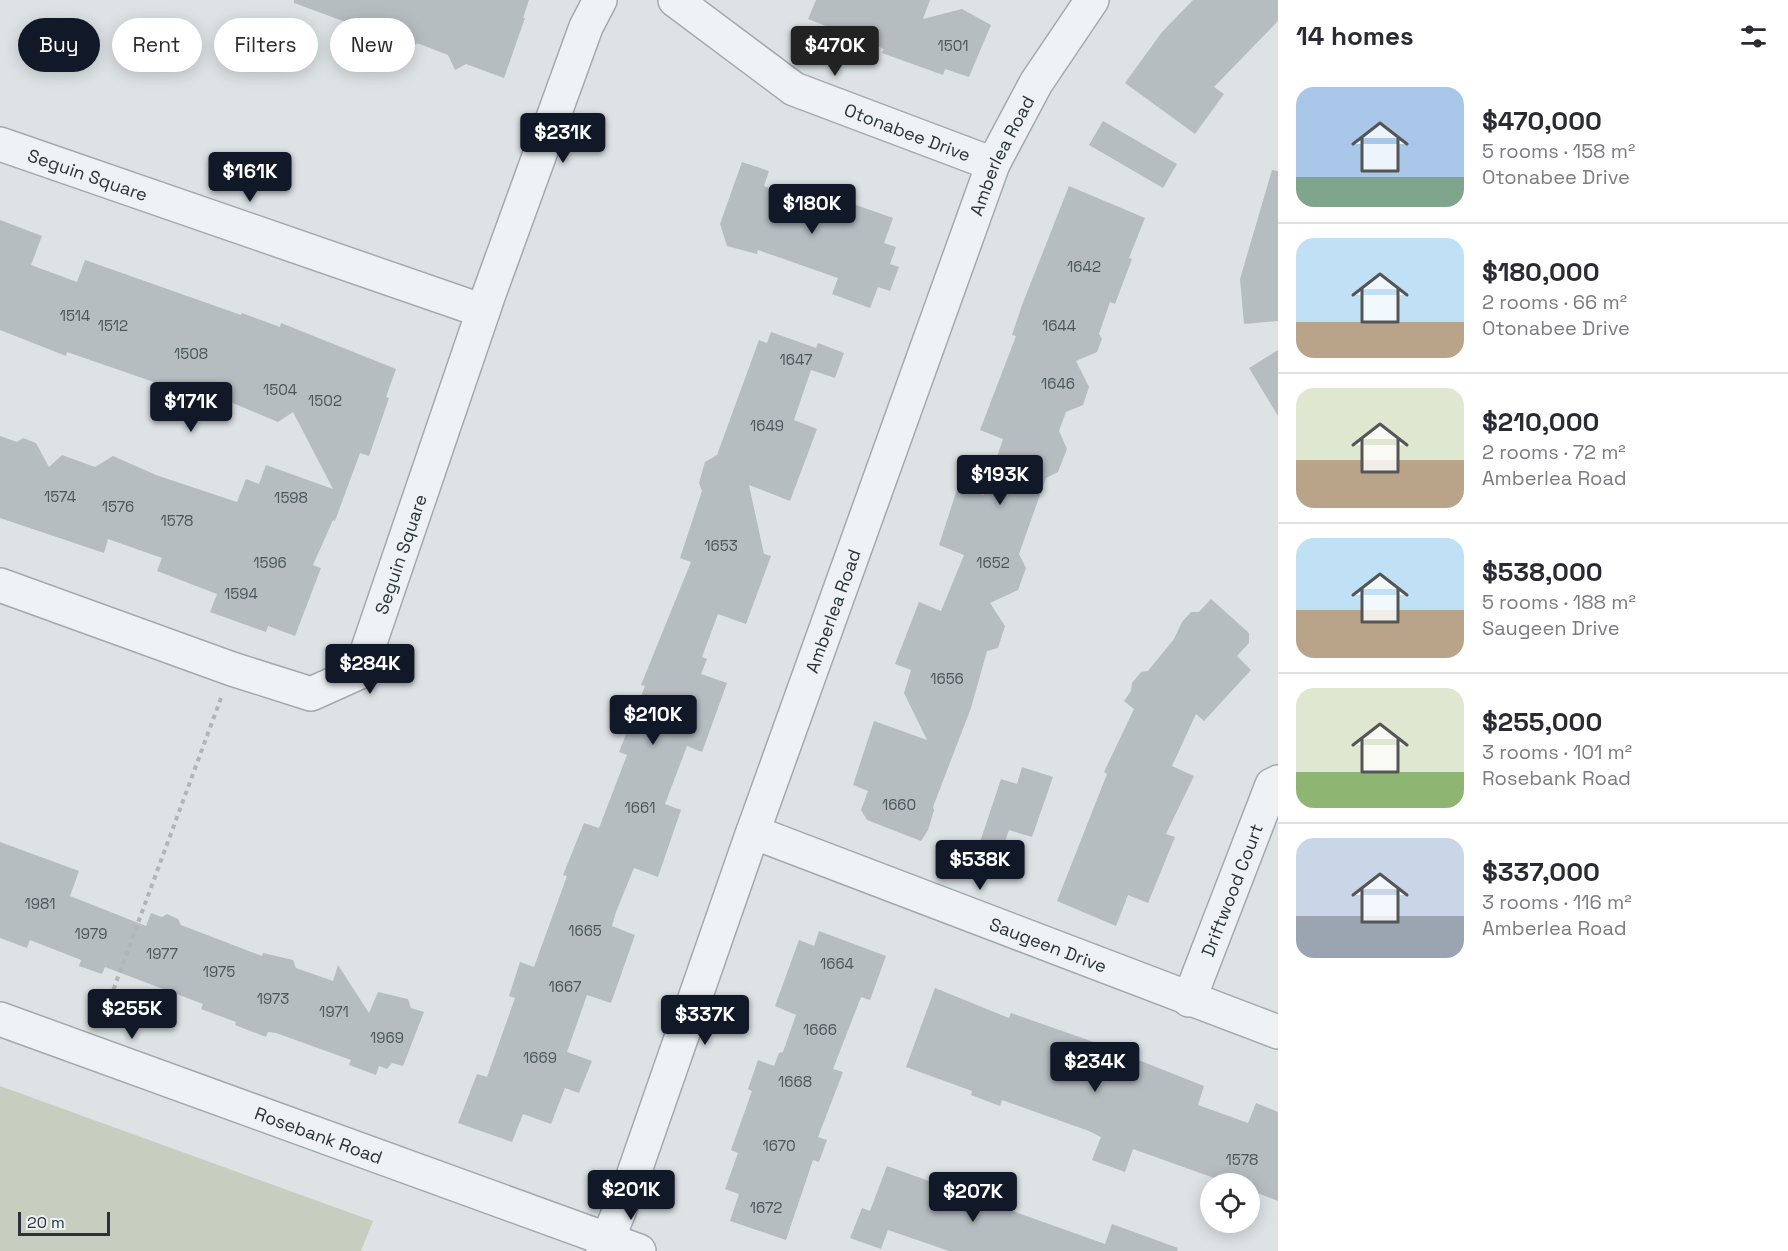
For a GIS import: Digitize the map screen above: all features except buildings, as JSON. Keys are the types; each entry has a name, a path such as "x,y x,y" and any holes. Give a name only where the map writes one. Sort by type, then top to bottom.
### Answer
{"street":[{"name":"Seguin Square","path":"0,585 231,669 310,694 360,672 483,311 586,27 600,0"},
{"name":"Otonabee Drive","path":"675,0 794,89 993,164"},
{"name":"Amberlea Road","path":"605,1245 632,1179 753,832 993,164 1036,83 1092,0"},
{"name":"Seguin Square","path":"0,144 483,311"},
{"name":"Driftwood Court","path":"1189,1000 1272,785 1278,782"},
{"name":"Saugeen Drive","path":"753,832 1278,1032"},
{"name":"Rosebank Road","path":"0,1019 605,1245 639,1251"}],"path":[{"path":"90,1052 231,669"}],"green space":[{"path":"0,1086 373,1221 361,1251 0,1251"}]}
